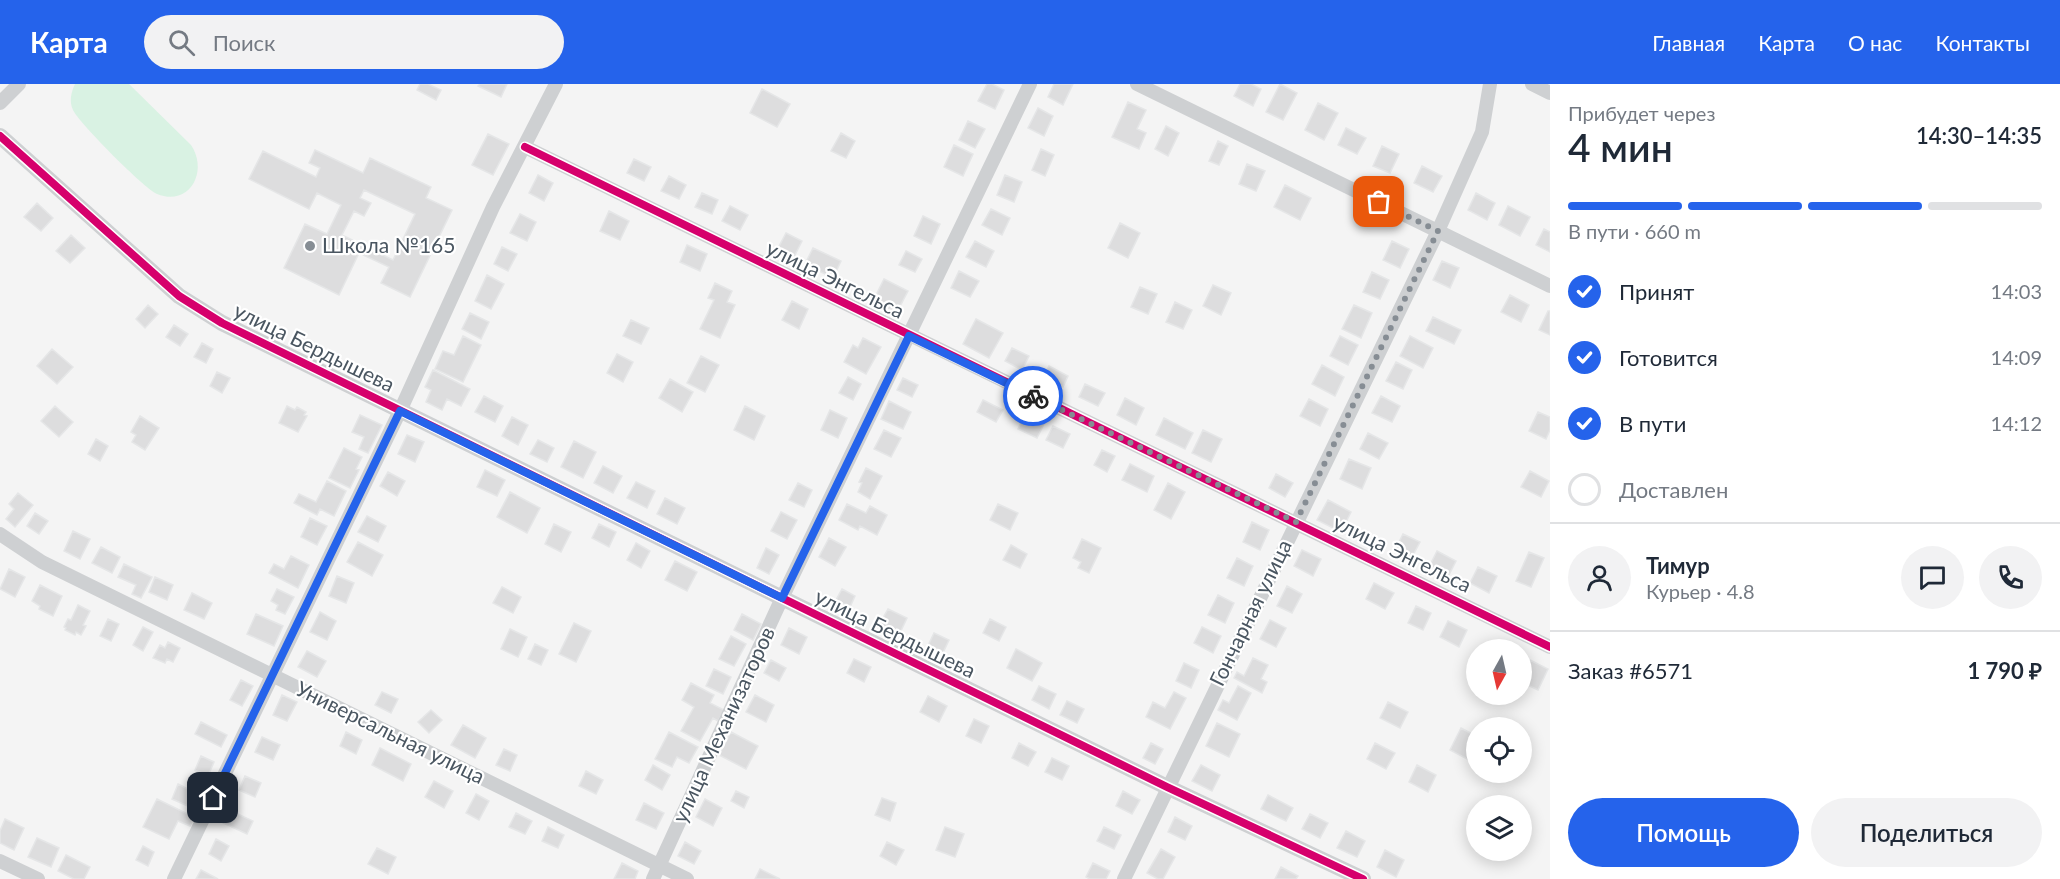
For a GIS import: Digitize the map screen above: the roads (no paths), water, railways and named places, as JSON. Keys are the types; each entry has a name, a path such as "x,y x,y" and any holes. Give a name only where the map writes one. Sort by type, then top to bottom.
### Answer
{"street":[{"path":"0,103 19,84"},
{"path":"174,879 400,411 493,207 556,84"},
{"name":"улица Механизаторов","path":"653,879 782,598 1030,84"},
{"path":"1137,84 1550,286"},
{"name":"Гончарная улица","path":"1124,879 1438,231 1482,132 1490,84"},
{"path":"1532,84 1550,93"},
{"name":"улица Бердышева","path":"0,136 179,296 222,323 1167,787 1363,879"},
{"name":"улица Энгельса","path":"525,147 1550,647"},
{"name":"Универсальная улица","path":"0,534 42,562 687,879"},
{"path":"0,861 38,879"}],"place":[{"name":"Школа №165","path":"310,246"}]}
